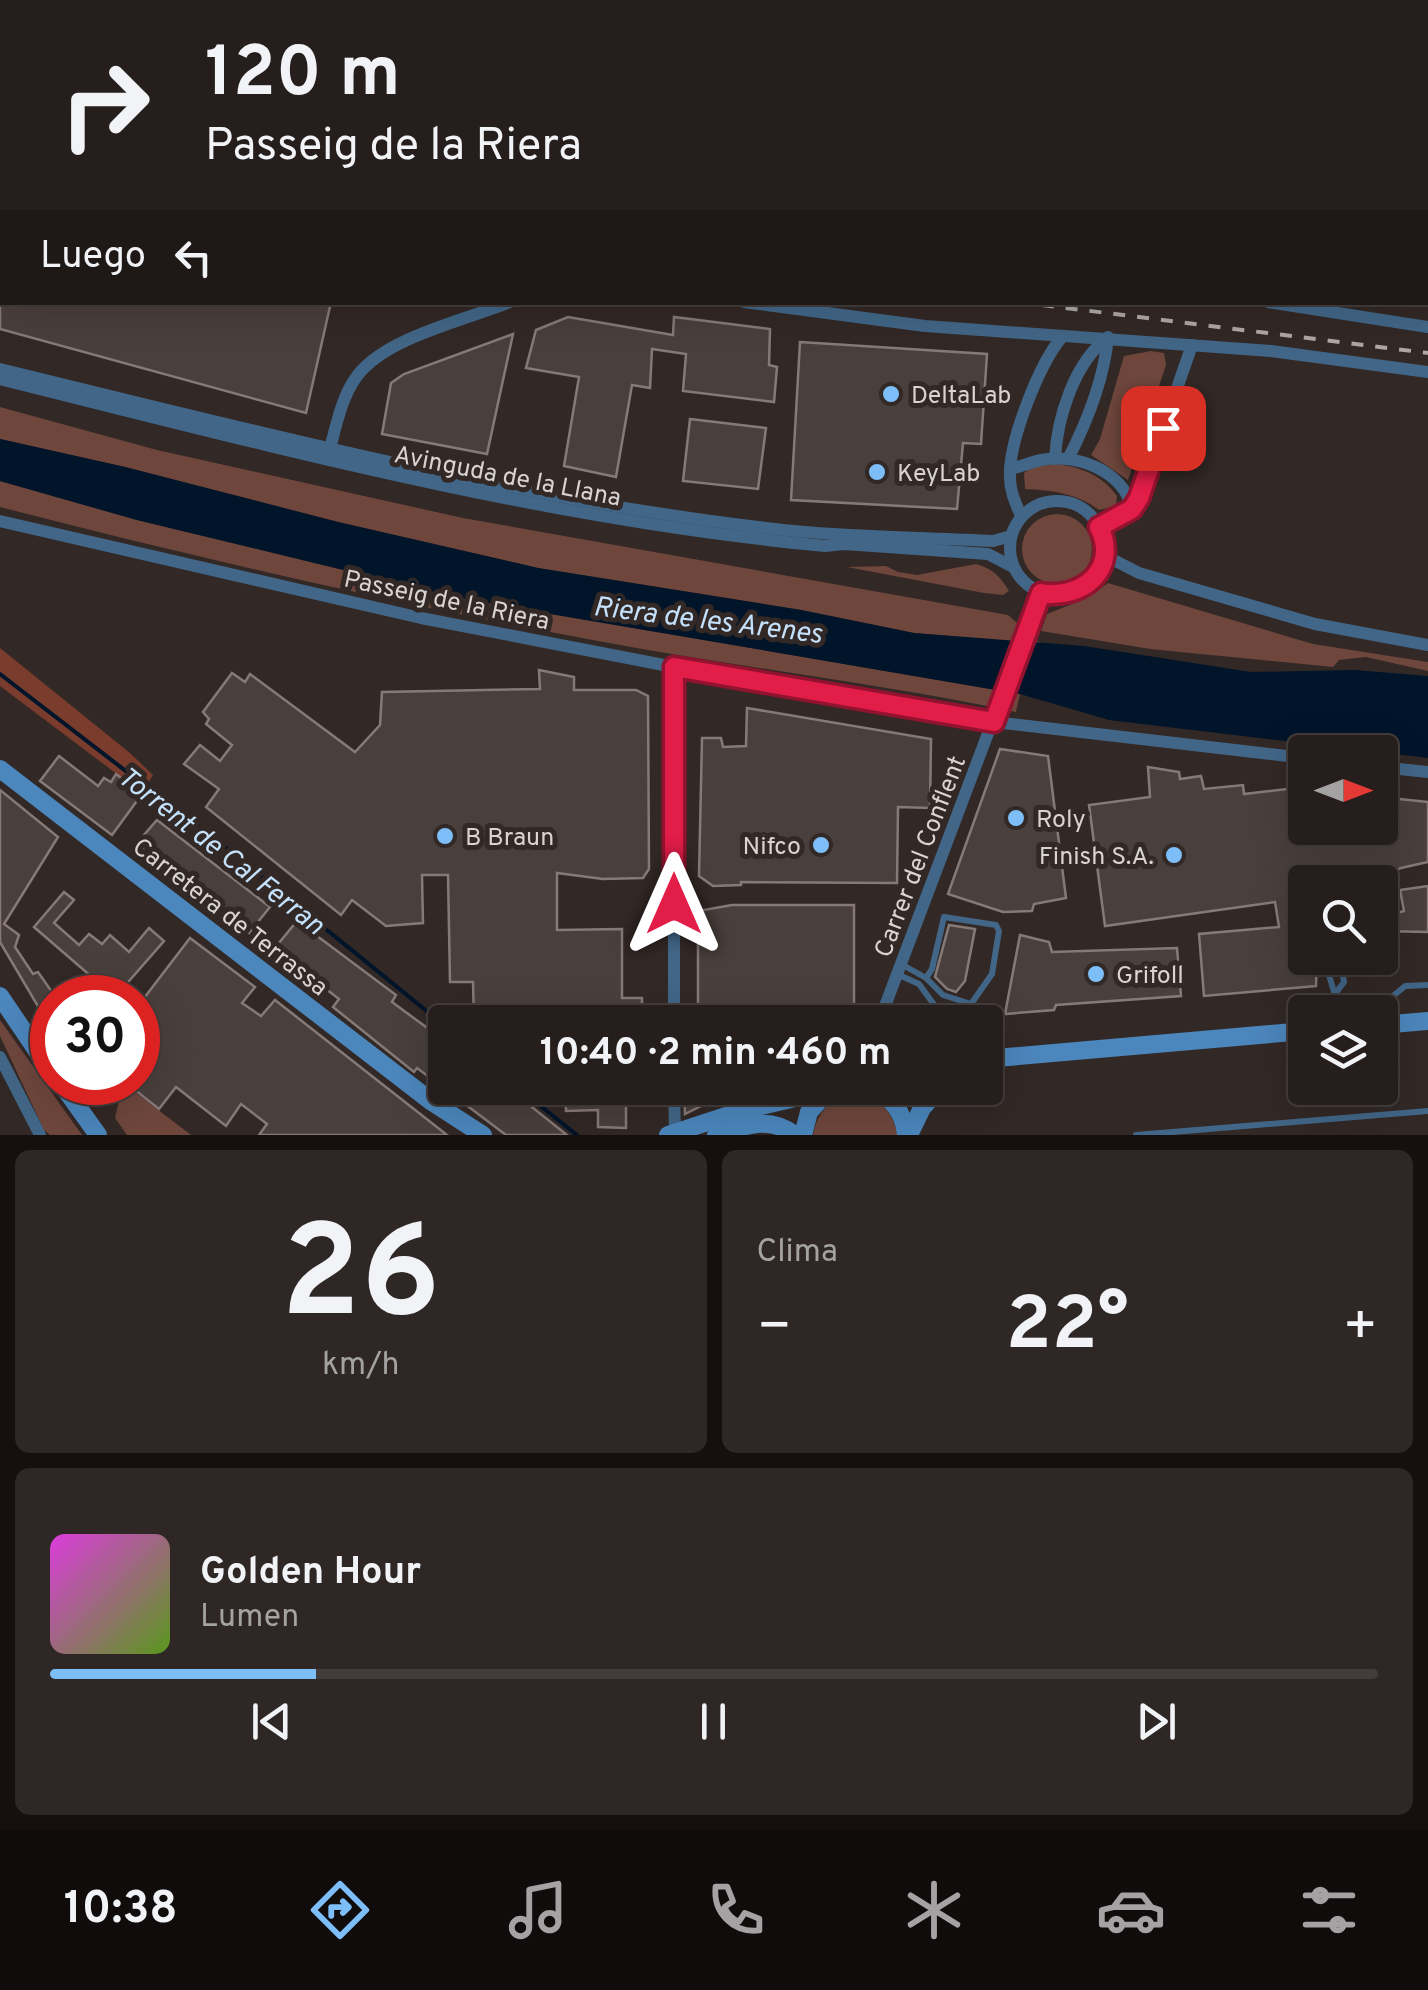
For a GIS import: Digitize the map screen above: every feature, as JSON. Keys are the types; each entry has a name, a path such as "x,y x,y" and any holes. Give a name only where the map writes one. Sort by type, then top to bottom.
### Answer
{"main road":[{"name":"Carretera de Terrassa","path":"0,769 428,1099"},
{"path":"0,996 30,1040"},
{"path":"1398,1024 1428,1021"},
{"path":"1003,1057 1288,1032"},
{"path":"76,1105 98,1135"},
{"path":"435,1105 470,1135"},
{"path":"437,1105 484,1135"},
{"path":"672,1134 766,1105"},
{"path":"803,1135 809,1112 817,1105"},
{"path":"892,1105 901,1114 908,1135"},
{"path":"908,1135 925,1105"},
{"path":"716,1135 765,1123 781,1126 794,1135"}],"street":[{"path":"328,455 344,402 357,376 374,360 412,339 504,305"},
{"path":"784,305 926,326 1192,344 1428,372"},
{"path":"1287,305 1428,327"},
{"path":"1021,516 1010,484 1011,457 1034,392 1062,338"},
{"path":"1061,459 1056,440 1083,361 1108,338"},
{"path":"1061,459 1094,396 1108,338"},
{"path":"1099,527 1132,509 1139,498 1192,344"},
{"name":"Avinguda de la Llana","path":"0,369 437,485 654,526 825,546 988,554 1013,567"},
{"name":"Avinguda de la Llana","path":"0,379 328,455 580,500 762,528 993,541 1010,536"},
{"path":"1010,469 1040,460 1061,459 1096,465 1129,495 1132,509"},
{"path":"1068,502 1091,515 1099,527 1104,556 1088,584 1074,593 1057,596 1041,593 1022,580 1013,567 1010,536 1021,516 1041,503 1068,502"},
{"name":"Passeig de la Riera","path":"0,522 420,618 674,667 994,722 1288,756"},
{"path":"1104,556 1139,573 1315,624 1428,645"},
{"path":"1098,572 1139,573"},
{"name":"Carrer del Conflent","path":"885,1005 1041,593"},
{"path":"674,667 674,1005"},
{"path":"1398,769 1428,772"},
{"path":"0,1057 40,1135"},
{"path":"0,1076 27,1135"},
{"path":"22,1100 29,1122 27,1135"},
{"path":"672,1134 673,1105"}],"lane":[{"path":"899,969 926,978 943,995 971,1004 992,974 999,931 996,925 944,917 932,969 926,978"},
{"path":"899,969 919,984 934,1005"},
{"path":"1329,975 1334,995"},
{"path":"1334,995 1344,982 1343,975"},
{"path":"1394,995 1405,986 1428,985"},
{"path":"1136,1135 1428,1111"}],"shaded area":[{"path":"1164,353 1166,365 1128,480 1091,455 1100,439 1124,356"},
{"path":"0,407 157,450 463,518 1008,615 1041,644 914,633 801,610 538,568 0,439"},
{"path":"1056,464 1098,477 1117,496 1116,506 1099,510 1064,494 1025,489 1024,473 1032,467"},
{"path":"0,481 137,520 463,599 1020,694 1016,712 448,612 0,507"},
{"path":"1057,514 1081,525 1092,549 1081,573 1057,584 1033,573 1022,549 1033,525"},
{"path":"976,564 996,574 1009,591 1003,595 984,593 847,567 886,566 917,575"},
{"path":"1108,583 1313,644 1428,662 1428,671 1366,657 1339,660 1333,667 1150,649 1041,631 1047,614 1087,598"},
{"path":"0,648 153,775 142,793 0,686"},
{"path":"0,1020 30,1062 30,1100 0,1036"},
{"path":"32,1105 61,1105 82,1135 50,1135"},
{"path":"118,1105 152,1105 191,1135 127,1135 115,1118"},
{"path":"881,1105 892,1118 897,1135 813,1135 826,1108"}],"water":[{"name":"Riera de les Arenes","path":"0,439 538,568 801,610 914,633 1084,646 1251,672 1354,670 1428,676 1428,758 1398,754 1398,735 1288,735 1288,741 1109,720 1020,694 463,599 137,520 0,481"}],"building":[{"path":"0,305 330,305 306,413 0,329"},
{"path":"568,317 673,335 674,317 770,329 769,365 777,367 774,402 683,391 686,354 652,349 650,388 632,385 616,477 564,466 579,377 526,368 536,330"},
{"path":"513,334 487,454 382,434 391,383 404,374"},
{"name":"DeltaLab","path":"800,342 987,354 981,444 963,443 957,509 791,500"},
{"path":"690,419 766,428 758,489 683,481"},
{"name":"B Braun","path":"539,670 574,677 574,690 636,690 648,696 649,869 643,878 603,879 557,873 557,930 622,929 622,998 642,998 642,1005 474,1005 473,982 450,982 448,875 422,875 423,923 386,926 352,900 341,915 206,807 219,789 184,764 200,745 220,761 232,745 206,724 209,719 203,712 232,673 245,682 250,674 355,752 380,725 382,692 540,689"},
{"path":"747,708 931,739 930,808 898,807 897,883 741,882 713,886 699,876 702,738 721,738 723,747 746,746"},
{"name":"Roly","path":"1000,749 1048,756 1066,898 1034,904 1032,911 1003,912 948,894"},
{"path":"59,756 98,786 104,778 111,782 116,774 142,794 112,835 40,781"},
{"path":"1148,767 1179,772 1180,779 1201,776 1204,789 1243,785 1244,794 1288,789 1288,845 1398,845 1398,799 1428,802 1428,862 1398,870 1398,865 1288,865 1288,975 1316,975 1316,986 1204,996 1199,934 1279,927 1275,902 1105,926 1089,805 1150,797"},
{"path":"0,790 58,837 4,924 19,935 15,947 33,974 40,975 30,975 30,993 0,942"},
{"path":"157,820 270,907 249,933 136,844"},
{"path":"1428,886 1428,932 1398,931 1398,913 1404,911 1400,890"},
{"path":"64,892 74,900 54,923 79,945 89,934 102,944 110,935 129,952 149,928 164,941 134,975 90,975 34,927"},
{"path":"732,905 854,905 854,1005 698,1005 698,911"},
{"path":"297,921 396,995 392,1002 428,1028 428,1076 417,1068 414,1072 333,1007 339,999 274,949"},
{"path":"949,925 975,929 965,981 956,992 935,977"},
{"name":"Grifoll","path":"1020,935 1049,942 1052,952 1177,948 1181,996 1056,1005 1054,1010 1005,1014"},
{"path":"190,938 255,987 242,1003 261,1016 275,1000 447,1135 259,1135 267,1124 241,1104 226,1126 176,1087 159,1109 154,1105 160,1105 160,977"},
{"path":"466,1105 529,1105 567,1135 506,1135"},
{"path":"566,1105 626,1105 626,1128 598,1127 598,1110 566,1111"},
{"path":"685,1105 703,1105 685,1114"}],"waterway":[{"name":"Torrent de Cal Ferran","path":"0,674 236,856 428,1012"},
{"name":"Torrent de Cal Ferran","path":"539,1105 577,1135"}],"railway":[{"path":"1042,305 1428,353"}],"place":[{"name":"DeltaLab","path":"891,394"},
{"name":"KeyLab","path":"877,472"},
{"name":"Roly","path":"1016,818"},
{"name":"B Braun","path":"445,836"},
{"name":"Nifco","path":"821,845"},
{"name":"Finish S.A.","path":"1174,855"},
{"name":"Grifoll","path":"1096,974"}],"route":[{"path":"674,904 674,667 994,722 1041,593 1074,593 1098,572 1104,558 1099,527 1132,509 1163,428"}]}
